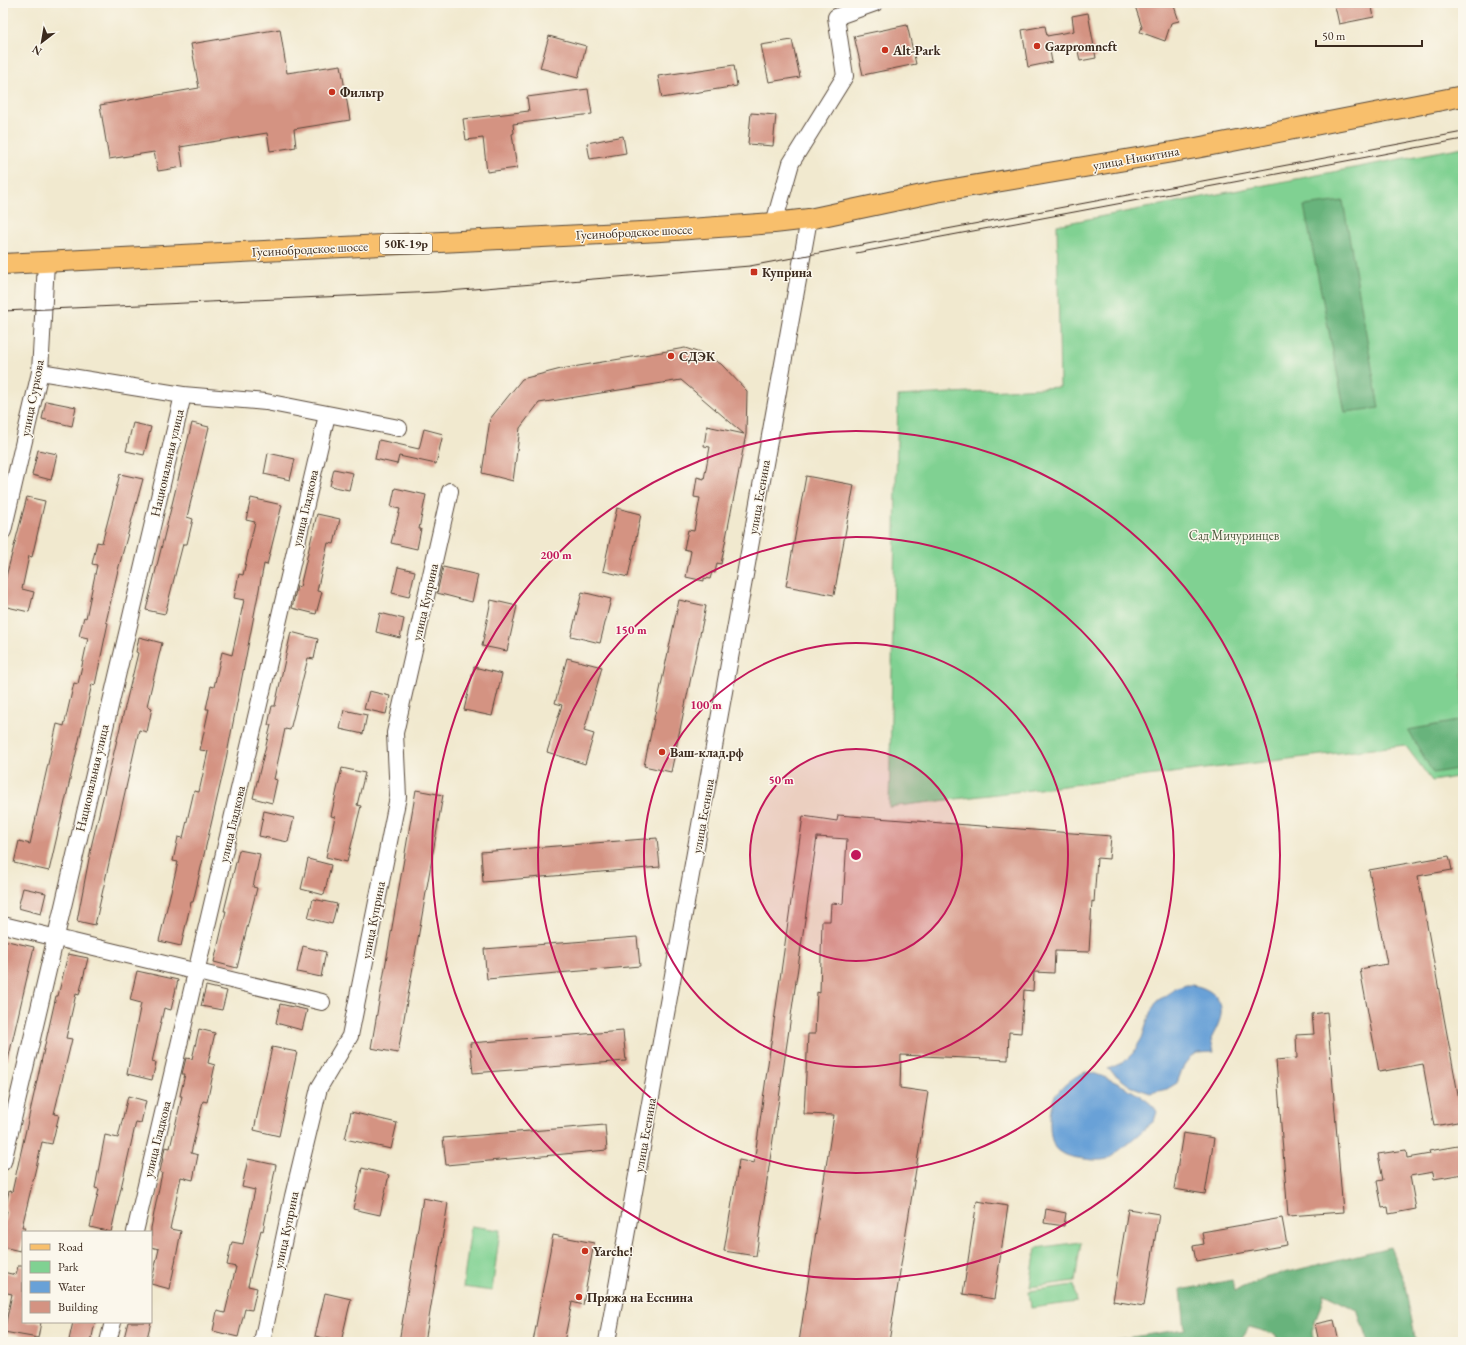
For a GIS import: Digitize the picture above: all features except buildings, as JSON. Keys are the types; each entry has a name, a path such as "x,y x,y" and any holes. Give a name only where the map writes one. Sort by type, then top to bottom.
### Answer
{"main road":[{"name":"улица Никитина","path":"809,219 936,192 1196,148 1463,96"},
{"name":"Гусинобродское шоссе","path":"3,264 46,263 774,223 809,219"}],"street":[{"path":"774,223 791,163 845,76 837,10 875,3"},
{"name":"улица Есенина","path":"607,1342 809,219"},
{"name":"улица Суркова","path":"3,531 40,372 46,263"},
{"path":"40,372 183,395 266,402 399,428"},
{"name":"Национальная улица","path":"3,1162 54,937 183,395"},
{"name":"улица Гладкова","path":"135,1231 327,415"},
{"name":"улица Куприна","path":"262,1342 293,1196 319,1088 350,1036 398,796 395,733 450,491"},
{"path":"3,925 322,1002"},
{"path":"108,1342 113,1323"}],"green space":[{"name":"Сад Мичуринцев","path":"1463,147 1463,776 1432,781 1405,745 889,807 898,396 1060,387 1057,225"},
{"path":"1343,201 1379,408 1345,412 1304,206"},
{"path":"1463,720 1463,768 1433,773 1408,730"},
{"path":"471,1226 500,1230 492,1291 463,1287"},
{"path":"1081,1242 1075,1281 1030,1287 1036,1248"},
{"path":"1390,1247 1404,1281 1416,1342 1368,1342 1357,1310 1324,1294 1312,1332 1314,1342 1279,1342 1275,1334 1249,1327 1239,1342 1099,1342 1185,1329 1181,1290 1232,1280 1234,1291 1264,1278"},
{"path":"1074,1285 1077,1302 1031,1308 1029,1291"}],"water":[{"path":"1186,985 1193,985 1207,990 1217,998 1220,1004 1220,1019 1211,1039 1214,1052 1197,1053 1191,1056 1184,1065 1177,1083 1167,1089 1150,1093 1130,1086 1108,1069 1124,1062 1133,1053 1142,1038 1150,1013 1157,1001 1175,989"},
{"path":"1086,1072 1102,1076 1125,1087 1146,1100 1157,1112 1154,1121 1111,1157 1104,1160 1090,1160 1066,1155 1056,1149 1051,1138 1050,1115 1055,1096 1069,1081"}],"tram line":[{"path":"3,311 437,292 750,266 1463,132"},
{"path":"856,253 1463,139"}],"place":[{"name":"Gazpromneft","path":"1037,46"},
{"name":"Alt-Park","path":"885,50"},
{"name":"Фильтр","path":"332,92"},
{"name":"Куприна","path":"754,272"},
{"name":"СДЭК","path":"671,356"},
{"name":"Ваш-клад.рф","path":"662,752"},
{"name":"Yarche!","path":"585,1251"},
{"name":"Пряжа на Есенина","path":"579,1297"}]}
